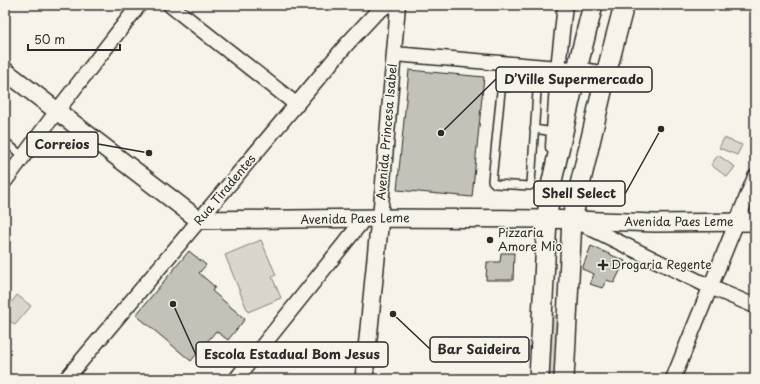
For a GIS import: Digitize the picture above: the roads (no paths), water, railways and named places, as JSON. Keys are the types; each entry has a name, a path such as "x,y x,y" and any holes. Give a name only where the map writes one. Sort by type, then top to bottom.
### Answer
{"main road":[{"path":"540,379 547,219 550,190 577,68 593,5"},
{"path":"564,379 572,219 624,5"}],"street":[{"path":"5,181 139,5"},
{"path":"170,5 297,105"},
{"name":"Rua Tiradentes","path":"66,379 348,44 373,16 387,5"},
{"name":"Avenida Princesa Isabel","path":"364,379 372,218 394,54 398,5"},
{"path":"550,190 558,68 565,5"},
{"path":"394,54 531,66 577,68 606,74"},
{"path":"5,71 199,220"},
{"path":"673,379 755,177"},
{"path":"236,379 372,218"},
{"name":"Avenida Paes Leme","path":"199,220 372,218 572,219 655,223 755,222"},
{"path":"572,219 710,287 755,306"}],"lane":[{"path":"528,86 531,66"},
{"path":"528,86 535,88 536,91 531,184 530,186 495,184 492,180 501,91 503,88 528,86"},
{"path":"534,128 554,132"},
{"path":"5,141 23,157"}],"place":[{"name":"Shell Select","path":"661,129"},
{"name":"D’Ville Supermercado","path":"441,133"},
{"name":"Correios","path":"149,153"},
{"name":"Pizzaria Amore Mio","path":"490,240"},
{"name":"Drogaria Regente","path":"603,265"},
{"name":"Escola Estadual Bom Jesus","path":"173,304"},
{"name":"Bar Saideira","path":"393,314"}]}
